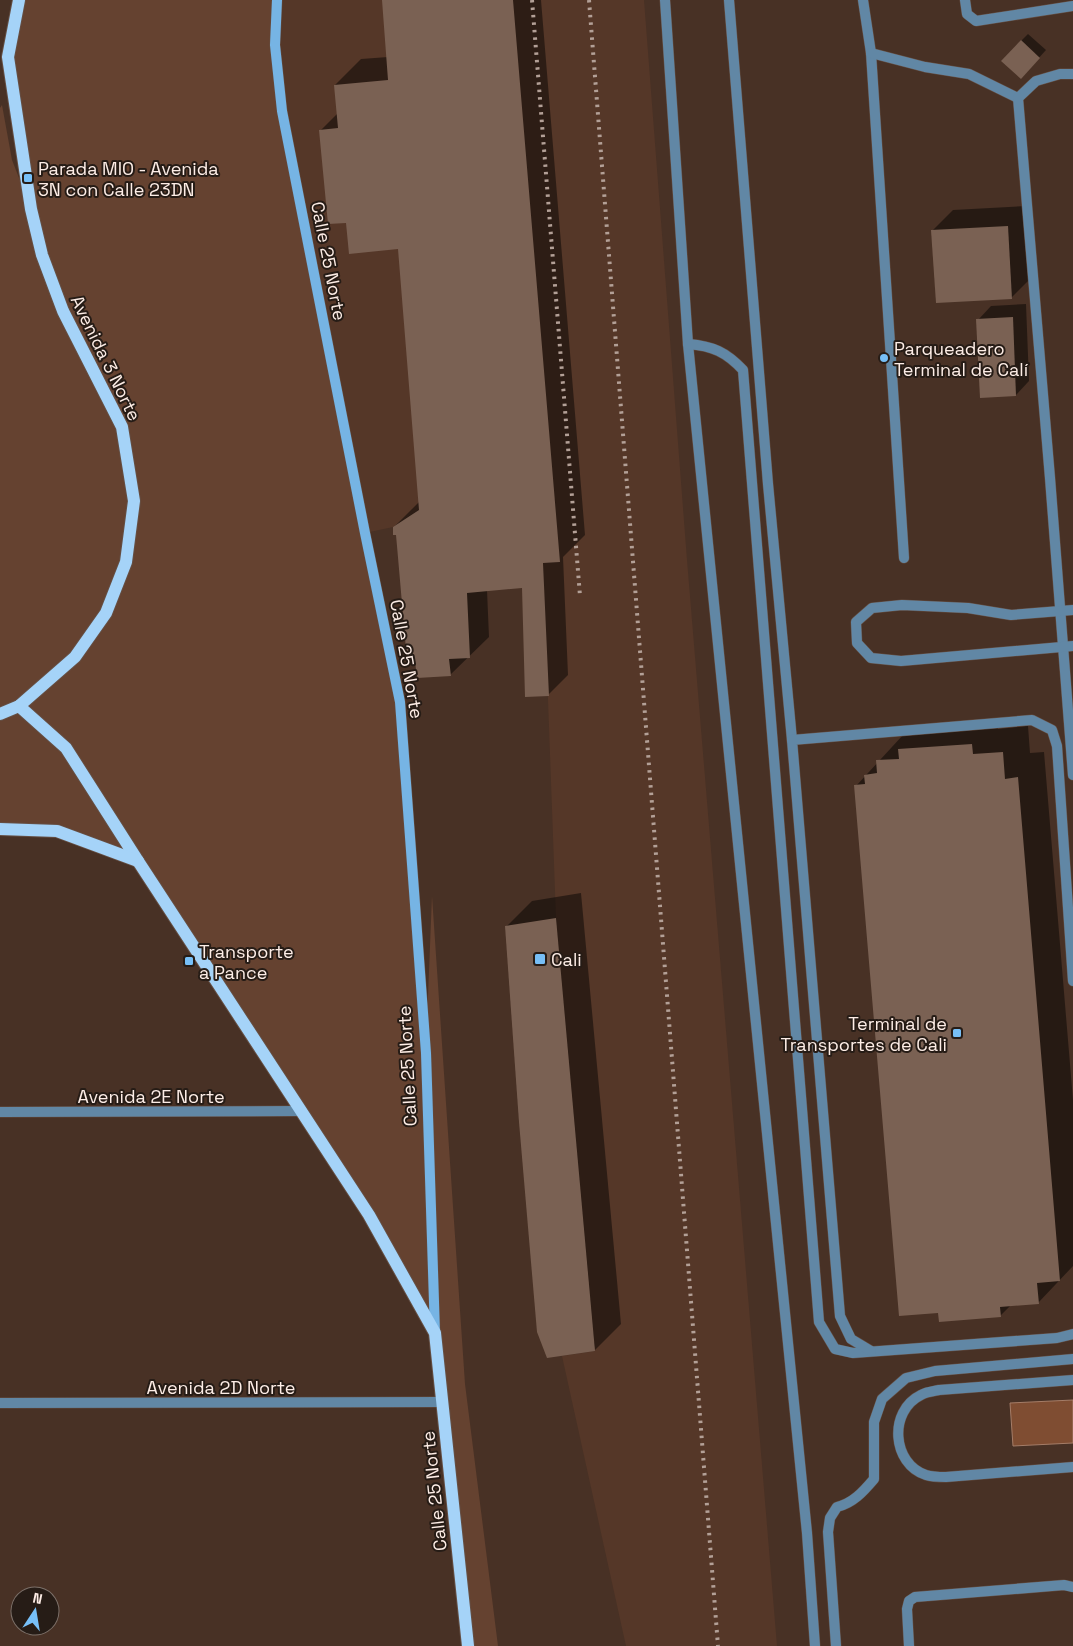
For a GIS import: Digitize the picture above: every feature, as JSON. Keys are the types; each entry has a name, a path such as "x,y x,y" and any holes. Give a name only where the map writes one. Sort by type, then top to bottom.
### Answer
{"main road":[{"name":"Avenida 3 Norte","path":"0,714 19,706 75,658 106,613 126,562 134,501 122,427 63,311 42,255 31,209 8,57 18,0"},
{"name":"Calle 25 Norte","path":"277,0 275,46 282,111 364,533 400,702 426,1053 435,1333 468,1646"},
{"name":"Calle 25 Norte","path":"19,706 66,748 369,1215 435,1333"},
{"path":"0,829 57,831 138,861"}],"street":[{"path":"665,0 688,344 804,1504 815,1646"},
{"path":"863,0 871,53 904,558"},
{"path":"965,0 967,14 976,21 1073,6"},
{"path":"729,2 768,484 792,740 840,1316 852,1339 871,1351"},
{"path":"871,53 968,74 1018,98"},
{"path":"1018,98 1036,81 1060,74 1073,74"},
{"path":"1018,98 1073,775"},
{"path":"688,344 705,345 731,357 743,370 819,1322 835,1349 853,1353 1057,1338 1073,1334"},
{"path":"1073,610 1011,615 968,608 902,605 872,608 856,622 857,643 872,658 901,661 1073,646"},
{"path":"792,740 1032,720 1052,730 1057,746 1073,981"},
{"name":"Avenida 2E Norte","path":"0,1112 302,1111"},
{"path":"836,1646 828,1532 830,1518 837,1507 855,1499 874,1479 874,1422 882,1399 906,1378 935,1371 1073,1359"},
{"path":"1073,1380 940,1390 926,1393 920,1395 905,1408 897,1426 899,1447 909,1464 926,1475 946,1477 1073,1467"},
{"name":"Avenida 2D Norte","path":"0,1404 442,1402"},
{"path":"909,1646 907,1609 909,1601 915,1597 1064,1584 1073,1586"}],"shaded area":[{"path":"19,0 277,0 275,45 400,702 426,1046 432,896 465,1384 498,1646 468,1646 435,1333 393,1256 138,861 57,831 0,829 0,108 2,105 12,160 30,206 8,57"},
{"path":"277,0 644,0 687,560 777,1646 626,1646 562,1356 595,1351 556,918 543,563 559,562 555,499 419,510 393,527 365,533 282,111"},
{"path":"1073,1400 1073,1443 1013,1446 1010,1403"}],"building":[{"path":"382,0 513,0 560,562 543,563 549,696 525,697 522,588 467,593 470,658 449,659 451,676 417,678 415,661 407,661 396,535 393,535 393,527 419,510 398,249 349,254 346,223 328,224 319,130 338,128 334,85 388,80"},
{"path":"1021,40 1040,58 1021,79 1001,61"},
{"path":"1008,226 1012,299 936,303 931,230"},
{"path":"1013,317 1016,396 980,398 976,319"},
{"name":"Terminal de Transportes de Cali","path":"972,744 973,754 1003,752 1005,779 1018,777 1060,1281 1037,1283 1039,1304 1000,1307 1001,1317 939,1322 938,1313 899,1316 854,785 865,784 864,775 877,773 876,760 899,759 898,749"},
{"path":"556,918 595,1351 547,1358 537,1332 505,926"}],"railway":[{"path":"532,0 580,596"},
{"path":"589,0 718,1646"}],"place":[{"name":"Parada MIO - Avenida 3N con Calle 23DN","path":"28,178"},
{"name":"Parqueadero Terminal de Calí","path":"884,358"},
{"name":"Cali","path":"540,959"},
{"name":"Transporte a Pance","path":"189,961"},
{"name":"Terminal de Transportes de Cali","path":"957,1033"}]}
